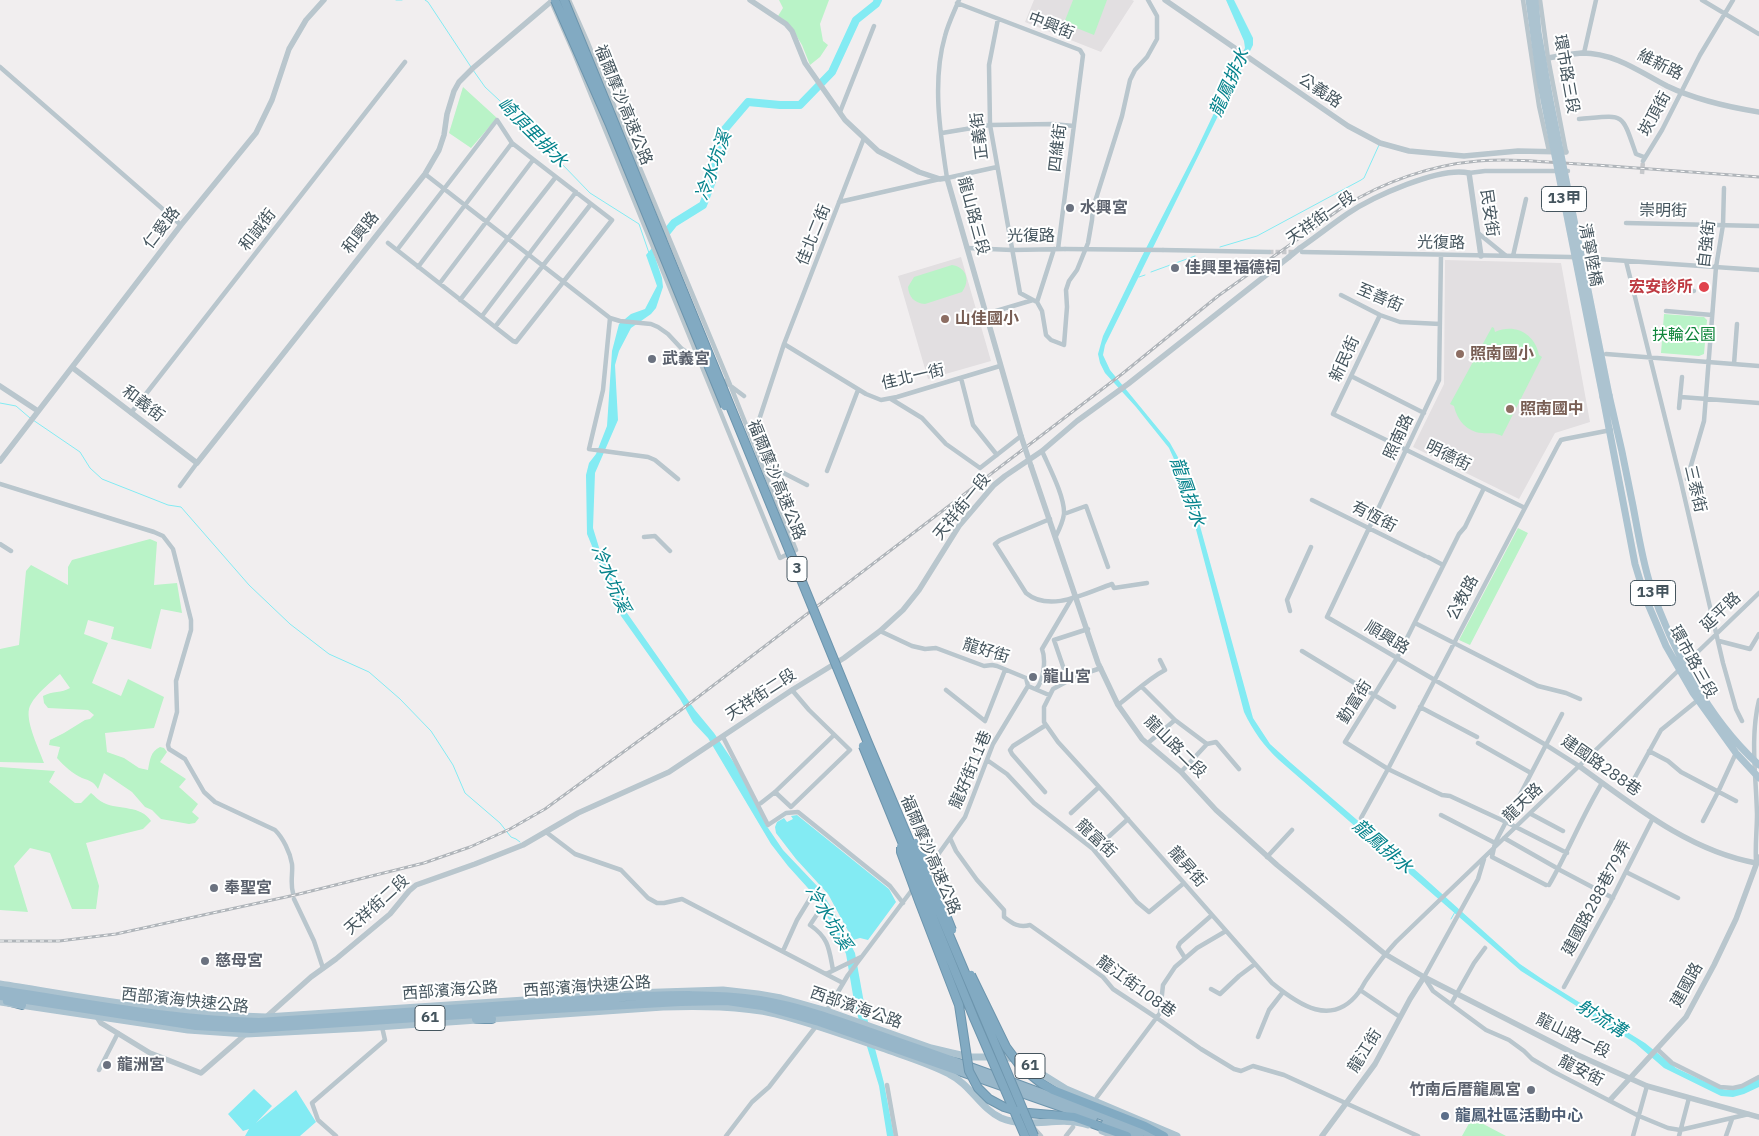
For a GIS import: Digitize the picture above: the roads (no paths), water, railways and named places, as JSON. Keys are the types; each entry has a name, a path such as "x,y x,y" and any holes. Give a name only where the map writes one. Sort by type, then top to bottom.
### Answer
{"highway":[{"name":"福爾摩沙高速公路","path":"553,0 610,125 900,837 1025,1136"},
{"name":"福爾摩沙高速公路","path":"564,0 868,743 1034,1136"},
{"path":"868,743 932,880 965,962 1006,1047 1021,1067 1053,1090 1145,1126 1164,1136"},
{"path":"900,837 902,852 918,902 959,1005 968,1072 978,1088 990,1099 1004,1107 1029,1113 1062,1114 1127,1136"},
{"name":"西部濱海快速公路","path":"0,990 199,1020 259,1022 680,994 729,996 762,1000 821,1019 860,1038 1097,1119 1139,1136"},
{"path":"0,999 22,1005"},
{"name":"西部濱海快速公路","path":"0,999 248,1032 537,1010 727,1001 762,1006 821,1019 854,1023 1155,1136"},
{"path":"461,1004 535,1004"},
{"path":"429,1018 492,1019"}],"main road":[{"name":"清寧陸橋","path":"1529,0 1540,80 1606,396"},
{"name":"清寧陸橋","path":"1535,0 1538,32 1550,100 1606,396"},
{"name":"環市路三段","path":"1606,396 1636,564 1645,597 1666,646 1720,722 1757,763"},
{"name":"環市路三段","path":"1682,668 1698,700 1736,753 1757,777"},
{"name":"西部濱海公路","path":"0,984 168,1011 266,1017 631,993 723,990 781,998 821,1019"},
{"name":"西部濱海公路","path":"22,1005 188,1030 248,1032 382,1027 663,1007 703,1006 745,1009 821,1019"},
{"name":"西部濱海公路","path":"877,1031 930,1048 970,1057 1006,1057 1021,1061 1066,1089 1177,1136"},
{"name":"西部濱海公路","path":"883,1046 936,1068 959,1080 999,1117 1012,1122 1032,1124 1074,1122 1085,1124 1115,1136"}],"street":[{"name":"仁愛路","path":"0,460 256,132 272,100 289,49 306,20 324,0"},
{"path":"553,0 572,51 780,558 796,550 712,340 569,0"},
{"name":"和興路","path":"180,486 425,174 439,150 454,90 464,75 553,0"},
{"path":"750,0 786,24 792,31 805,63 845,120 878,151 899,163 940,179 997,167"},
{"path":"986,314 1035,301 1042,311 1046,335 1051,340 1064,345 1068,307 1066,290 1088,244 1093,208 1122,116 1130,80 1135,70 1147,57 1157,38 1158,16 1148,0"},
{"name":"公義路","path":"1165,0 1348,126 1375,141 1410,151 1470,155 1506,152 1549,152"},
{"name":"環市路三段","path":"1523,0 1539,106 1549,152"},
{"name":"環市路三段","path":"1540,0 1548,58 1566,152"},
{"path":"1584,53 1596,0"},
{"path":"1702,0 1759,34"},
{"name":"崁頂街","path":"1580,119 1613,116 1620,118 1625,124 1636,154 1644,159 1662,130 1700,55 1733,0"},
{"name":"中興街","path":"958,2 1080,50"},
{"name":"龍山路三段","path":"958,2 945,36 940,64 939,95 947,178 1000,366 1031,466"},
{"name":"正義街","path":"998,19 989,65 990,125 1020,293 1035,301"},
{"path":"839,109 874,26"},
{"path":"1529,41 1545,38"},
{"path":"572,51 588,43"},
{"name":"四維街","path":"1035,301 1056,249 1083,55 1080,50"},
{"name":"維新路","path":"1548,58 1584,53 1608,57 1621,61 1668,86 1722,105 1759,112"},
{"name":"和誠街","path":"131,413 404,62"},
{"path":"0,67 182,225"},
{"path":"388,243 460,300 516,342 612,220 512,144 497,120 397,250"},
{"path":"942,133 990,125 1052,124 1074,126"},
{"path":"839,202 864,138"},
{"path":"418,266 512,144"},
{"path":"1549,152 1566,152"},
{"path":"440,284 533,160"},
{"name":"天祥街一段","path":"844,658 880,631 903,610 919,590 959,526 1004,476 1042,451 1077,421 1128,384 1348,213 1397,189 1428,177 1455,172 1568,171"},
{"path":"626,181 642,173"},
{"name":"民安街","path":"1469,173 1481,256"},
{"path":"425,174 610,318 638,324 651,324 658,327 668,334 680,348 744,396"},
{"path":"460,300 555,178"},
{"name":"佳北二街","path":"808,486 770,466 755,432 784,344 839,202 940,179"},
{"name":"自強街","path":"1687,479 1704,421 1716,267 1723,225 1724,188"},
{"path":"482,316 576,192"},
{"name":"民安街","path":"1513,256 1526,199"},
{"path":"495,326 591,204"},
{"name":"崇明街","path":"1626,223 1759,226"},
{"path":"1478,233 1506,256"},
{"name":"光復路","path":"967,248 1269,252"},
{"name":"光復路","path":"1301,250 1570,257 1759,270"},
{"path":"660,263 676,255"},
{"name":"照南路","path":"1327,617 1439,380 1441,255"},
{"name":"三泰街","path":"1626,261 1736,709 1742,721"},
{"path":"1672,290 1694,291"},
{"name":"至善街","path":"1341,295 1380,315 1400,322 1440,324"},
{"path":"1666,311 1712,315"},
{"name":"新民街","path":"1333,414 1380,315"},
{"path":"610,318 603,390 589,449 648,457 655,460 678,480"},
{"path":"1734,364 1737,324"},
{"path":"694,348 712,340"},
{"name":"佳北一街","path":"784,344 858,390 881,400 890,399 1000,366"},
{"path":"1606,354 1759,366"},
{"name":"和義街","path":"73,368 197,463"},
{"path":"1351,376 1424,413"},
{"path":"1679,408 1682,377"},
{"path":"961,378 973,425 996,455"},
{"path":"0,386 38,411"},
{"path":"827,471 858,390"},
{"path":"1681,397 1759,403"},
{"path":"890,399 922,418 946,444 980,468 1021,436"},
{"name":"明德街","path":"1333,414 1525,508"},
{"name":"公教路","path":"1361,818 1561,440 1613,430"},
{"path":"733,443 750,435"},
{"path":"1042,451 1058,486 1064,514 1056,536"},
{"name":"龍山路二段","path":"1031,466 1056,536 1074,597 1088,629 1101,668 1118,705 1142,739 1181,772 1216,810 1267,856 1385,954"},
{"path":"0,484 154,532 168,541 173,549 191,620 191,630 176,681 177,712 168,745 169,749 185,759 204,792 215,802 275,830 280,836 292,863 292,893"},
{"name":"勤富街","path":"1388,769 1345,742 1396,658 1484,488"},
{"path":"758,503 774,496"},
{"name":"有恆街","path":"1312,500 1443,565"},
{"path":"1064,514 1086,506 1108,567"},
{"path":"1050,519 1000,540 996,544 1026,593 1032,598 1052,602 1074,597 1112,584 1114,588 1147,583"},
{"path":"644,537 655,536 670,551"},
{"path":"0,544 11,551"},
{"path":"1290,611 1287,600 1311,547"},
{"name":"延平路","path":"1682,668 1759,593"},
{"path":"1036,689 1040,685 1045,655 1042,648 1074,597"},
{"name":"順興路","path":"1327,617 1434,680"},
{"path":"1415,623 1538,686 1566,693 1580,699"},
{"path":"1068,681 1054,640 1088,629"},
{"name":"龍好街","path":"880,631 912,646 925,649 936,648 984,666 992,665 1026,678 1028,686 1049,695"},
{"path":"1719,641 1750,649 1759,634"},
{"path":"1302,651 1394,708"},
{"name":"天祥街二段","path":"97,1017 101,1023 150,1053 201,1073 323,968 336,960 390,914 416,885 523,845 597,803 669,772 792,690 844,658"},
{"path":"1118,705 1152,677 1165,670 1160,660"},
{"path":"1045,792 1010,750 1013,746 1046,725 1044,722 1044,708 1053,689 1101,668"},
{"name":"龍天路","path":"1385,954 1682,668"},
{"path":"946,690 985,722 1005,670"},
{"name":"建國路288巷","path":"1434,680 1579,766 1652,820 1718,852 1742,860 1758,860"},
{"name":"龍好街11巷","path":"726,1136 752,1102 768,1087 821,1019 860,958 965,818 994,744 1028,686"},
{"path":"1142,687 1175,720 1207,744"},
{"path":"776,792 791,807 850,750 808,710 792,690"},
{"path":"1634,779 1661,730 1698,700"},
{"name":"建國路","path":"1610,1100 1686,1017 1710,974 1736,919 1758,860 1755,721 1759,700"},
{"path":"1420,707 1476,738"},
{"path":"1562,714 1492,849 1492,857 1548,885 1556,868 1567,853 1586,810 1602,782"},
{"path":"1148,743 1175,720"},
{"name":"龍昇街","path":"1046,725 1058,742 1099,786 1254,964 1284,992 1304,1005 1322,1011 1335,1010 1346,1005 1360,990 1385,954"},
{"path":"761,803 776,792 834,735"},
{"path":"722,738 768,825 786,813 798,812 890,886 903,903"},
{"path":"1181,772 1207,744 1216,742 1239,769"},
{"path":"1478,743 1531,773"},
{"path":"1649,751 1668,761 1681,772 1736,801"},
{"path":"1703,821 1736,753"},
{"name":"龍富街","path":"987,760 1006,774 1034,803 1094,850 1137,902 1149,912 1184,883"},
{"path":"1388,769 1442,795 1450,796 1506,822 1567,853"},
{"path":"1071,813 1099,786"},
{"path":"1531,814 1563,831"},
{"path":"1441,815 1495,843"},
{"path":"1094,850 1128,819"},
{"name":"建國路288巷79弄","path":"1564,988 1613,898 1652,820"},
{"path":"1267,856 1292,830"},
{"path":"546,832 575,854 620,870 648,898 657,903 682,899 843,983"},
{"name":"龍江街108巷","path":"950,838 969,869 1004,910 1004,917 1011,923 1018,926 1030,925 1103,977 1113,989 1200,1049 1242,1072 1253,1066 1284,1075 1418,1136"},
{"path":"1504,838 1613,898"},
{"path":"1424,977 1478,879 1484,858"},
{"path":"1626,872 1678,898"},
{"path":"783,951 797,920 811,897"},
{"path":"294,899 314,941 323,968"},
{"path":"820,910 810,925 820,932 828,945 833,970"},
{"path":"1185,958 1178,948 1180,943 1212,915"},
{"path":"1097,1097 1157,1018 1161,1008 1163,985 1175,967 1197,948 1226,931"},
{"path":"1450,1004 1486,948"},
{"name":"龍山路一段","path":"1385,954 1424,977 1571,1052 1647,1086 1759,1117"},
{"path":"826,974 860,958"},
{"path":"1211,989 1220,994 1254,964"},
{"name":"龍安街","path":"1424,977 1433,991 1486,1030 1517,1045 1532,1059 1554,1073 1639,1116 1668,1128 1680,1130 1750,1114"},
{"name":"龍江街","path":"1322,1136 1375,1064 1424,977"},
{"path":"1360,990 1400,1017"},
{"path":"1258,1036 1269,1010 1284,992"},
{"path":"336,1136 318,1120 312,1103 385,1040 382,1027"},
{"path":"99,1070 106,1052 118,1033"},
{"path":"1657,1050 1672,1063 1720,1087 1733,1088 1742,1086 1759,1076"},
{"path":"888,1085 896,1136"},
{"path":"1633,1136 1647,1086"},
{"path":"1678,1136 1689,1098"},
{"path":"1726,1136 1732,1119"},
{"path":"1032,1124 1034,1130 1041,1136"},
{"path":"1066,1136 1074,1127"}],"water":[{"name":"射流溝","path":"1226,0 1234,0 1253,38 1253,45 1105,345 1103,355 1110,370 1170,443 1184,468 1253,718 1270,744 1520,964 1645,1043 1676,1068 1726,1090 1738,1089 1759,1077 1759,1087 1733,1097 1721,1096 1664,1068 1635,1043 1521,971 1279,760 1259,738 1244,712 1178,468 1169,448 1136,407 1105,373 1098,354 1103,336 1194,155 1245,48 1244,41"},
{"path":"652,248 663,287 656,308 651,314 631,328 619,351 615,365 618,420 595,473 593,528 601,554 627,613 743,776 766,825 783,850 819,888 855,953 866,1014 884,1083 894,1136 887,1136 879,1086 855,1007 846,954 836,932 816,897 771,844 708,738 693,722 680,699 621,616 587,534 586,475 589,463 596,454 607,426 612,351 619,324 631,314 645,309 657,286 646,255"},
{"path":"797,815 889,889 896,902 868,940 860,938 853,940 828,894 796,859 776,833 775,827 777,822 784,818 787,822 793,819 791,816"},
{"path":"254,1089 272,1106 256,1123 296,1090 316,1122 300,1136 245,1136 249,1129 243,1131 228,1114"}],"waterway":[{"name":"崎頂里排水","path":"396,0 402,0"},
{"name":"崎頂里排水","path":"425,0 471,67"},
{"name":"冷水坑溪","path":"662,238 674,223 703,205 712,181 715,157 725,129 748,102 800,105 832,72 856,20 876,4 878,0"},
{"name":"崎頂里排水","path":"473,70 485,87 543,141 590,193 639,224 649,253"},
{"path":"1220,247 1257,236 1361,180 1364,178 1379,145"},
{"path":"1151,272 1195,256"},
{"name":"龍鳳排水","path":"1139,277 1145,275"},
{"path":"0,403 16,406 30,418"},
{"path":"33,420 80,452 90,468 102,479 168,505 181,507 249,585 290,624 329,654 369,672 400,699 431,731 453,765 465,793 500,823 511,837 520,842"},
{"name":"龍鳳排水","path":"1451,919 1455,912"}],"tunnel":[{"path":"1642,174 1643,161"},
{"path":"1269,252 1295,252"}],"railway":[{"path":"0,941 59,941 116,934 295,895 424,863 470,847 510,829 545,809 681,710 1122,374 1218,296 1343,207 1374,190 1408,176 1443,166 1493,160 1537,161 1759,177"}],"place":[{"name":"水興宮","path":"1070,208"},
{"name":"佳興里福德祠","path":"1175,268"},
{"name":"宏安診所","path":"1704,287"},
{"name":"山佳國小","path":"945,319"},
{"name":"照南國小","path":"1460,354"},
{"name":"武義宮","path":"652,359"},
{"name":"照南國中","path":"1510,409"},
{"name":"龍山宮","path":"1033,677"},
{"name":"奉聖宮","path":"214,888"},
{"name":"慈母宮","path":"205,961"},
{"name":"龍洲宮","path":"107,1065"},
{"name":"竹南后厝龍鳳宮","path":"1531,1090"},
{"name":"龍鳳社區活動中心","path":"1445,1116"}],"park label":[{"name":"扶輪公園","path":"1684,335"}]}
